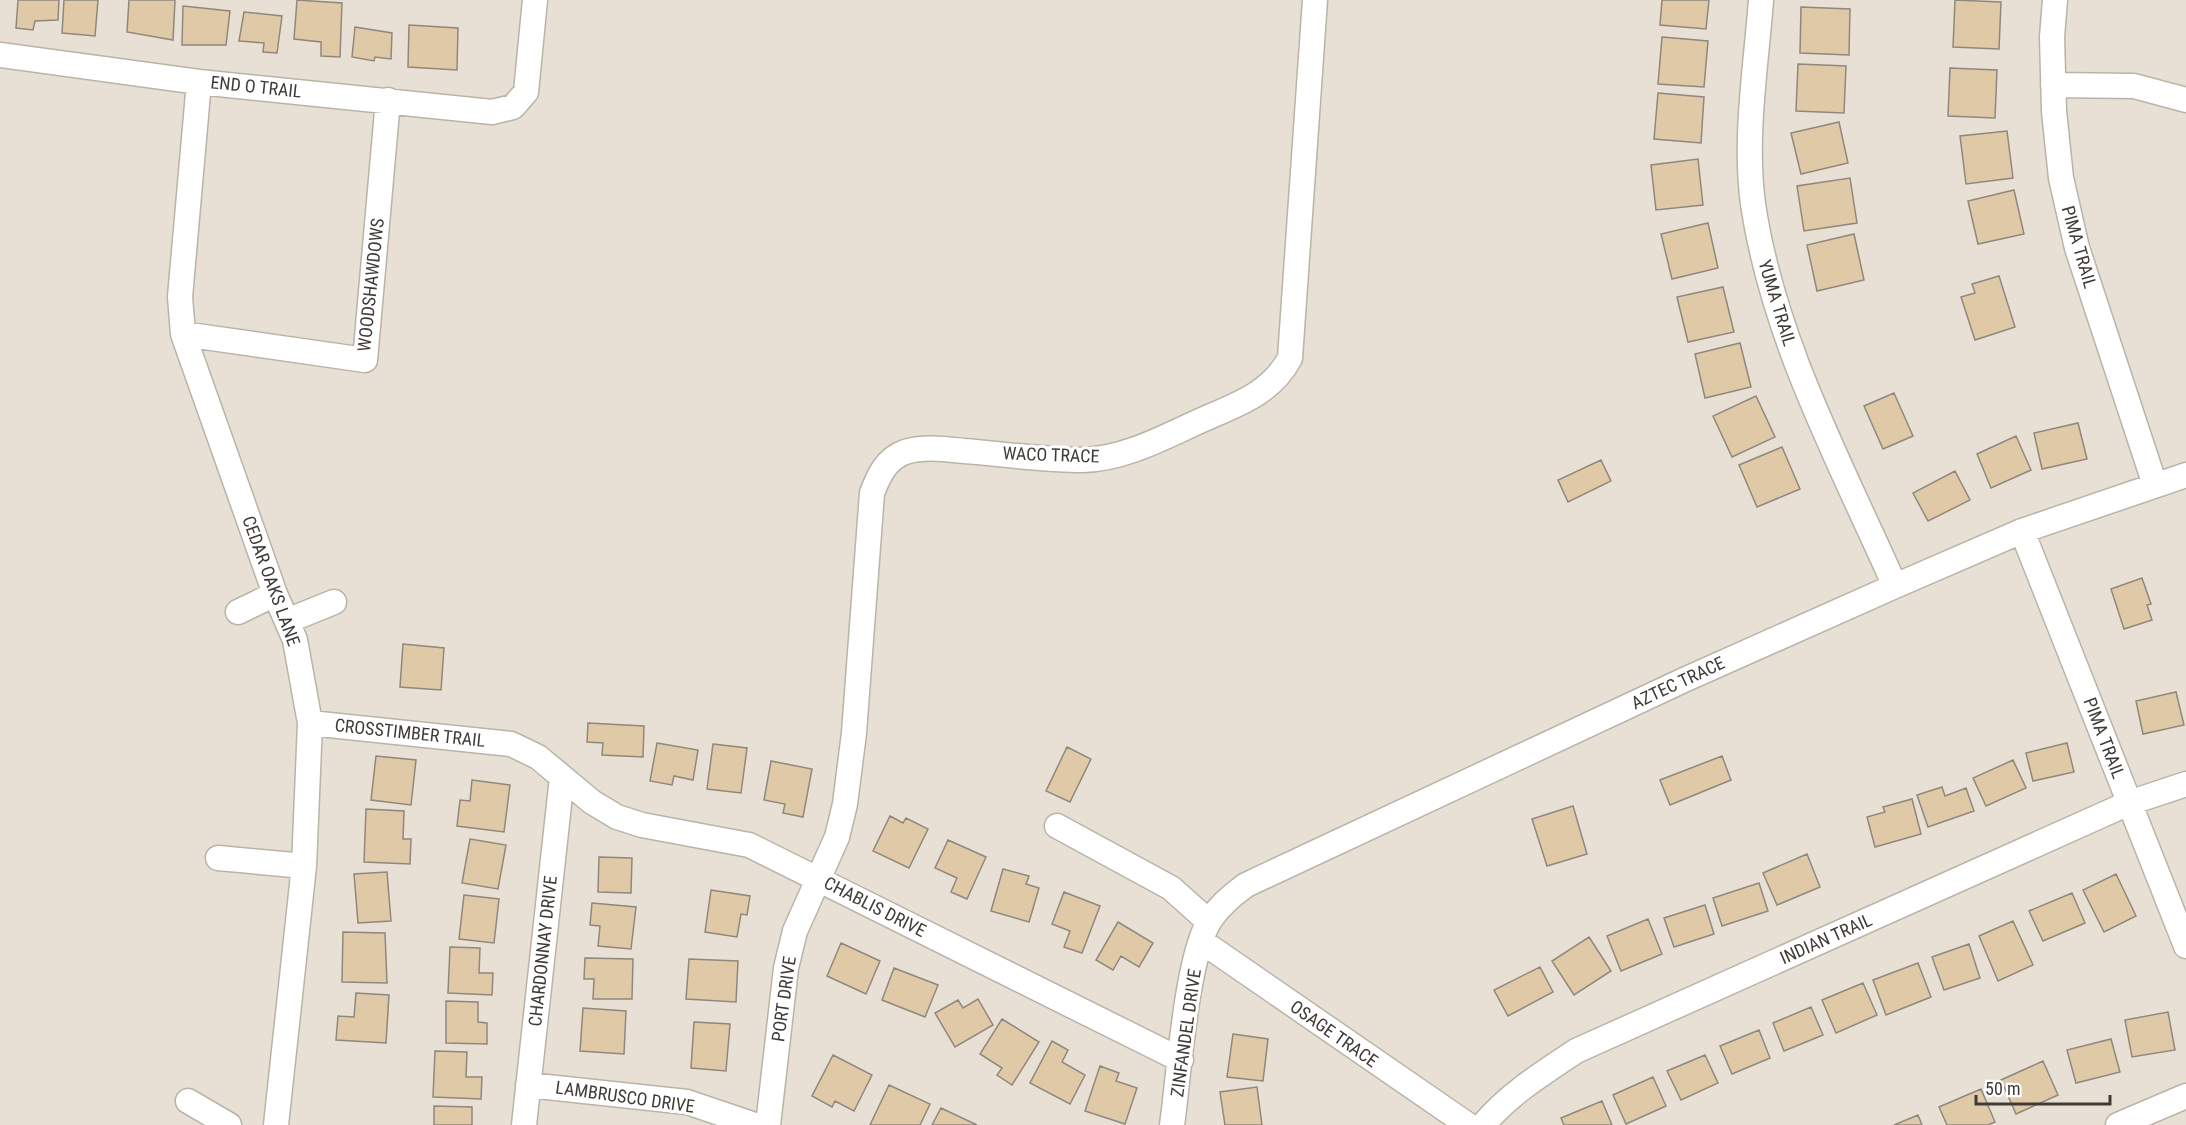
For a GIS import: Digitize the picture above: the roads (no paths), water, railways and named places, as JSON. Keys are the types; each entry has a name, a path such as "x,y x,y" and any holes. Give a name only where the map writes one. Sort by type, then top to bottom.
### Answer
{"street":[{"name":"END O TRAIL","path":"0,56 199,82 492,112 513,107 526,92 535,0"},
{"name":"WACO TRACE","path":"818,878 837,837 845,804 854,733 872,493 878,476 890,460 906,452 932,448 1083,460 1106,458 1127,453 1243,402 1268,387 1282,373 1290,358 1315,0"},
{"name":"YUMA TRAIL","path":"1761,0 1750,130 1753,202 1764,262 1782,326 1805,384 1894,586"},
{"name":"PIMA TRAIL","path":"2055,0 2053,85 2061,178 2077,248 2155,485"},
{"name":"CEDAR OAKS LANE","path":"199,82 180,297 183,334 275,594 295,640 310,723 304,866 276,1125"},
{"path":"2053,85 2134,86 2186,100"},
{"name":"WOODSHAWDOWS","path":"183,334 365,360 388,100"},
{"name":"AZTEC TRACE","path":"1205,931 1225,900 1246,885 1683,680 2022,531 2186,475"},
{"name":"PIMA TRAIL","path":"2022,531 2186,946"},
{"path":"238,612 275,594"},
{"path":"286,621 334,602"},
{"name":"CROSSTIMBER TRAIL","path":"310,723 511,744 538,757 562,777"},
{"name":"CHABLIS DRIVE","path":"562,777 617,817 642,825 749,845 1181,1060"},
{"name":"CHARDONNAY DRIVE","path":"524,1125 562,777"},
{"name":"INDIAN TRAIL","path":"1483,1125 1498,1107 1528,1083 1576,1051 2129,803 2186,784"},
{"name":"OSAGE TRACE","path":"1057,826 1171,888 1205,931 1395,1078 1468,1125"},
{"path":"219,858 304,866"},
{"name":"PORT DRIVE","path":"768,1125 786,968 795,931 818,878"},
{"name":"ZINFANDEL DRIVE","path":"1172,1125 1192,978 1205,931"},
{"name":"LAMBRUSCO DRIVE","path":"528,1085 687,1102 755,1125"},
{"path":"2118,1125 2186,1096"},
{"path":"188,1101 229,1125"}]}
